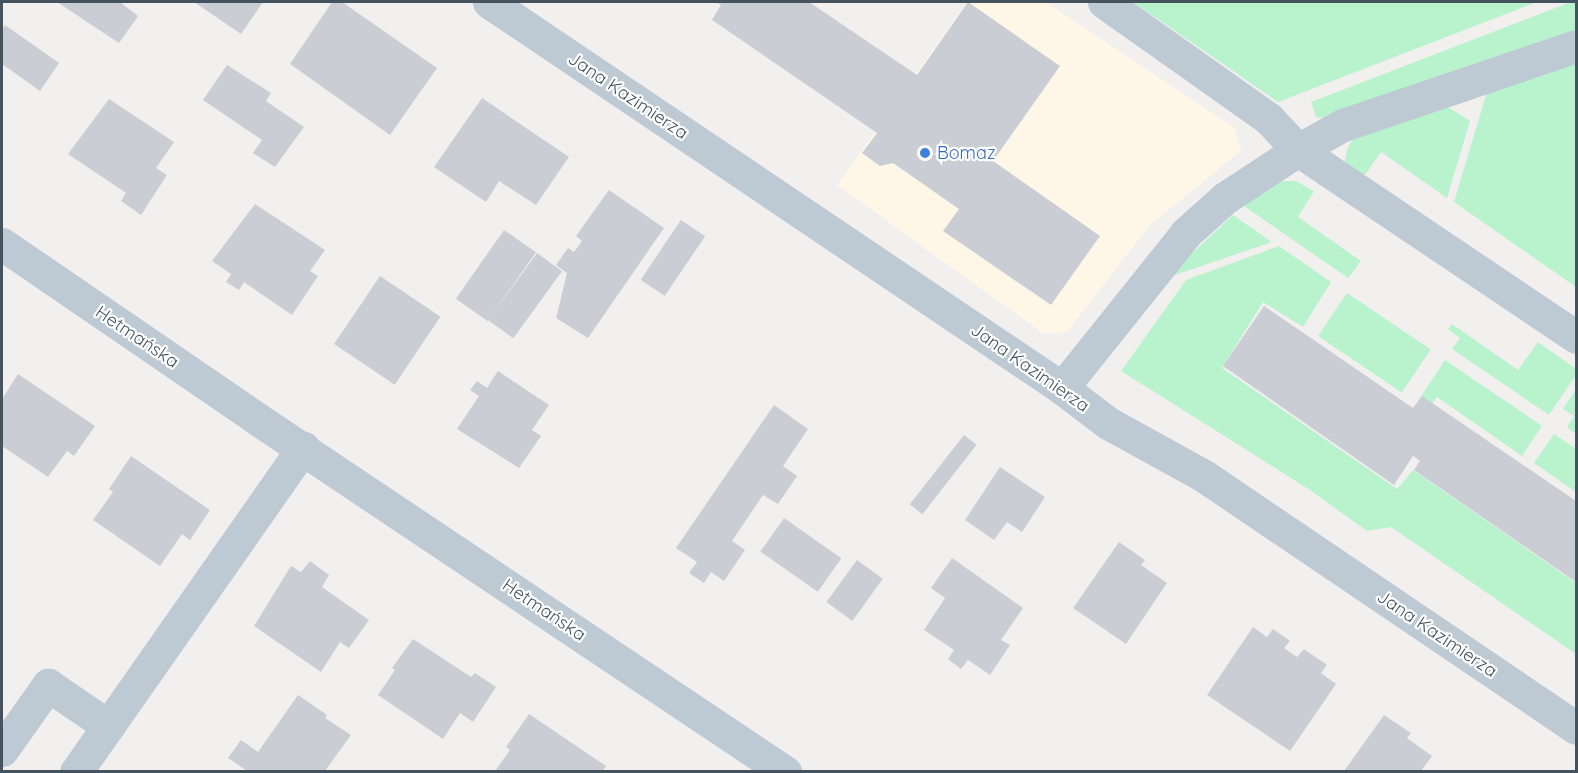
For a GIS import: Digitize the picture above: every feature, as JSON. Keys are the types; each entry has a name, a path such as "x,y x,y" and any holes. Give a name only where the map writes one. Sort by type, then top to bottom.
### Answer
{"street":[{"name":"Jana Kazimierza","path":"489,2 1062,388 1108,423 1204,476 1576,728"},
{"path":"1104,2 1268,118 1298,150 1576,337"},
{"path":"1062,388 1186,233 1225,198 1298,150 1343,125 1576,46"},
{"name":"Hetmańska","path":"2,244 785,771"},
{"path":"76,771 303,448"},
{"path":"2,750 48,685 108,726"}],"shaded area":[{"path":"967,2 1046,2 1235,128 1241,151 1149,226 1067,332 1044,334 837,185"}],"green space":[{"path":"1133,2 1537,2 1278,102"},
{"path":"1576,2 1576,30 1376,98 1326,118 1316,117 1311,102"},
{"path":"1576,63 1576,287 1454,202 1487,92"},
{"path":"1446,106 1470,121 1447,198 1381,152 1362,179 1345,162 1352,140"},
{"path":"1284,181 1296,181 1314,191 1298,217 1361,261 1348,278 1244,206 1272,185"},
{"path":"1233,215 1272,242 1169,277 1189,256"},
{"path":"1279,246 1331,282 1303,327 1263,302 1222,368 1397,489 1413,470 1576,583 1576,654 1391,527 1367,531 1310,490 1121,371 1186,280"},
{"path":"1347,293 1431,349 1402,393 1318,336"},
{"path":"1452,324 1518,370 1538,342 1576,369 1576,375 1549,415 1452,349 1460,338 1448,329"},
{"path":"1445,360 1542,426 1522,456 1437,397 1426,411 1416,404"},
{"path":"1576,389 1576,434 1567,427 1574,416 1563,409"},
{"path":"1554,434 1576,449 1576,492 1534,463"}],"building":[{"path":"57,2 120,2 138,16 119,43"},
{"path":"194,2 263,2 241,34"},
{"path":"332,2 342,2 437,68 390,135 290,64"},
{"path":"716,2 809,2 917,75 968,2 1060,66 993,161 1100,236 1051,305 943,231 959,209 893,163 880,166 862,153 877,133 712,20 721,5"},
{"path":"5,25 59,63 40,91 2,64 2,30"},
{"path":"227,65 271,93 266,101 304,127 275,167 253,153 262,140 203,100"},
{"path":"482,98 569,157 536,205 499,181 486,202 434,167"},
{"path":"109,99 174,142 156,168 167,175 141,215 121,201 126,193 68,154"},
{"path":"609,190 664,228 588,338 556,318 567,273 556,265 568,248 574,252 582,241 576,236"},
{"path":"255,204 325,250 310,271 318,276 292,315 244,282 239,290 226,282 231,274 212,261"},
{"path":"681,220 705,236 665,296 641,280"},
{"path":"504,230 536,252 488,321 456,299"},
{"path":"537,253 562,271 513,338 488,320"},
{"path":"380,276 441,317 395,385 334,344"},
{"path":"1264,306 1413,408 1422,396 1576,501 1576,582 1414,470 1420,461 1413,456 1394,485 1223,366"},
{"path":"498,371 549,405 532,430 541,436 519,468 457,429 479,396 470,390 477,381 487,388"},
{"path":"18,374 95,426 74,456 67,451 48,477 2,446 2,399"},
{"path":"774,405 808,429 783,466 797,476 778,504 763,495 732,541 745,550 724,581 711,572 704,583 689,573 697,562 676,548"},
{"path":"964,435 977,445 922,514 910,504"},
{"path":"131,456 210,510 190,540 182,534 160,566 93,520 113,492 109,489"},
{"path":"1000,467 1045,497 1022,532 1007,522 994,540 965,520"},
{"path":"784,518 841,558 818,592 760,552"},
{"path":"1119,542 1145,560 1141,565 1167,583 1126,644 1073,608"},
{"path":"952,558 1023,608 1001,640 1010,645 990,675 968,660 961,669 948,659 954,650 924,630 945,598 931,588"},
{"path":"857,560 883,579 852,621 826,602"},
{"path":"310,561 329,575 322,587 369,620 349,648 340,642 321,672 254,626 291,566 301,572"},
{"path":"1253,627 1267,637 1273,629 1290,641 1284,648 1297,657 1304,649 1327,665 1321,673 1336,684 1290,751 1207,695"},
{"path":"413,639 471,677 475,673 496,687 473,722 460,713 443,739 378,695 395,670 392,668"},
{"path":"298,695 327,715 325,718 351,735 325,771 247,771 228,758 241,740 258,752"},
{"path":"529,714 606,766 603,771 495,771 510,750 506,747"},
{"path":"1384,715 1411,733 1407,738 1432,756 1421,771 1344,771"}],"place":[{"name":"Bomaz","path":"925,153"}]}
